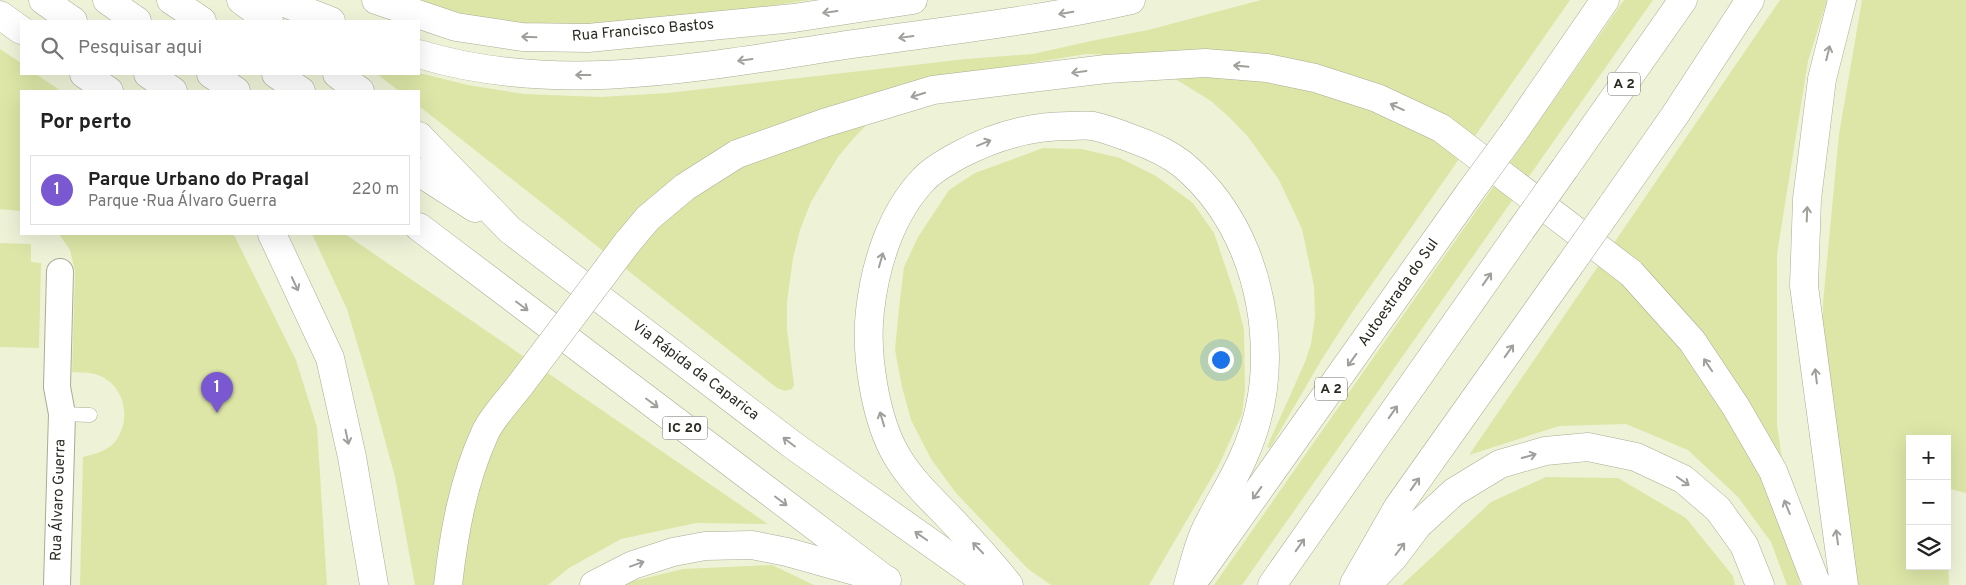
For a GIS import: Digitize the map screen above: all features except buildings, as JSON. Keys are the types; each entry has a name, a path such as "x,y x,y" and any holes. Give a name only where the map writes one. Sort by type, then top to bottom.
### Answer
{"main road":[{"path":"43,0 72,20"},
{"path":"107,0 136,20"},
{"path":"171,0 201,20"},
{"path":"241,0 267,20"},
{"path":"277,0 328,20"},
{"name":"Rua Francisco Bastos","path":"376,0 456,27 522,37 588,38 794,18 913,0"},
{"path":"420,54 506,72 555,75 621,74 739,61 1046,16 1131,0"},
{"name":"Autoestrada do Sul","path":"1189,585 1514,132 1605,0"},
{"name":"A 2","path":"1272,585 1683,0"},
{"path":"1354,585 1398,507 1675,115 1750,0"},
{"path":"1842,0 1822,80 1807,199 1804,286 1844,585"},
{"path":"0,15 20,29"},
{"path":"448,585 452,545 464,489 486,432 627,243 648,218 678,193 737,154 824,123 934,90 1106,69 1205,63 1267,68 1315,78 1377,98 1441,128 1631,273 1692,341 1736,407 1773,471 1817,585"},
{"path":"85,75 108,90"},
{"path":"149,75 172,90"},
{"path":"212,75 235,90"},
{"path":"277,75 300,90"},
{"path":"338,75 359,90"},
{"path":"1009,585 990,561 922,489 897,457 882,420 870,362 868,331 871,296 891,228 906,202 925,178 963,153 1000,137 1026,130 1049,127 1090,126 1114,132 1152,146 1181,163 1220,205 1247,254 1256,282 1261,308 1265,356 1258,417 1244,456 1203,535 1189,585"},
{"name":"Via Rápida da Caparica","path":"420,137 510,230 794,446 990,585"},
{"path":"420,173 510,230"},
{"name":"IC 20","path":"420,228 890,583"},
{"path":"408,235 483,276"},
{"path":"272,236 330,358 352,457 374,585"},
{"path":"1367,585 1393,558 1418,525 1454,492 1500,464 1545,451 1588,447 1636,457 1683,479 1718,509 1744,545 1760,585"},
{"path":"594,585 632,565 672,552 705,546 752,545 787,552 890,583"}],"street":[{"name":"Rua Álvaro Guerra","path":"57,585 62,414 57,387 60,272"}],"lane":[{"path":"62,414 90,415"}],"green space":[{"path":"415,0 810,0 661,20 562,25 512,22 463,14"},
{"path":"1261,0 1570,0 1351,314 1322,359 1270,448 1267,447 1305,362 1311,344 1315,316 1314,286 1302,229 1279,180 1249,138 1211,101 1167,74 1114,55 1086,54 964,74 872,119 838,157 811,202 800,230 793,258 787,302 787,329 794,385 792,389 785,391 777,388 420,107 420,90 398,90 378,75 420,75 420,73 468,85 524,94 601,97 668,93 966,59 1033,54 1148,30"},
{"path":"1624,0 1653,0 1242,585 1214,585"},
{"path":"1780,0 1827,0 1808,61 1777,254 1777,424 1800,585 1787,585 1771,542 1738,497 1688,450 1626,424 1559,426 1469,455"},
{"path":"1862,0 1966,0 1966,493 1951,489 1951,435 1906,435 1906,570 1949,570 1949,585 1844,585 1823,428 1823,303 1839,134"},
{"path":"0,49 20,62 20,75 37,75 60,90 20,90 20,211 0,209"},
{"path":"1043,148 1082,149 1120,158 1156,176 1193,203 1214,233 1237,301 1244,330 1245,389 1242,414 1219,465 1149,585 1051,585 1028,569 956,493 931,459 911,420 902,387 895,350 899,308 904,267 918,237 949,190 975,173"},
{"path":"60,235 233,235 235,237 296,360 317,427 327,585 80,585 83,457 103,451 114,443 120,434 124,413 123,403 113,385 92,373 72,372 75,271 70,250"},
{"path":"312,235 346,235 768,524 696,523 621,539 569,568 548,585 415,585 395,477 347,309"},
{"path":"0,243 31,244 31,262 41,263 39,348 0,347"},
{"path":"1546,477 1618,478 1686,518 1733,576 1735,585 1402,585 1491,502"},
{"path":"772,565 814,585 624,585 629,582 683,569"}],"place":[{"name":"Parque Urbano do Pragal","path":"217,413"}]}
